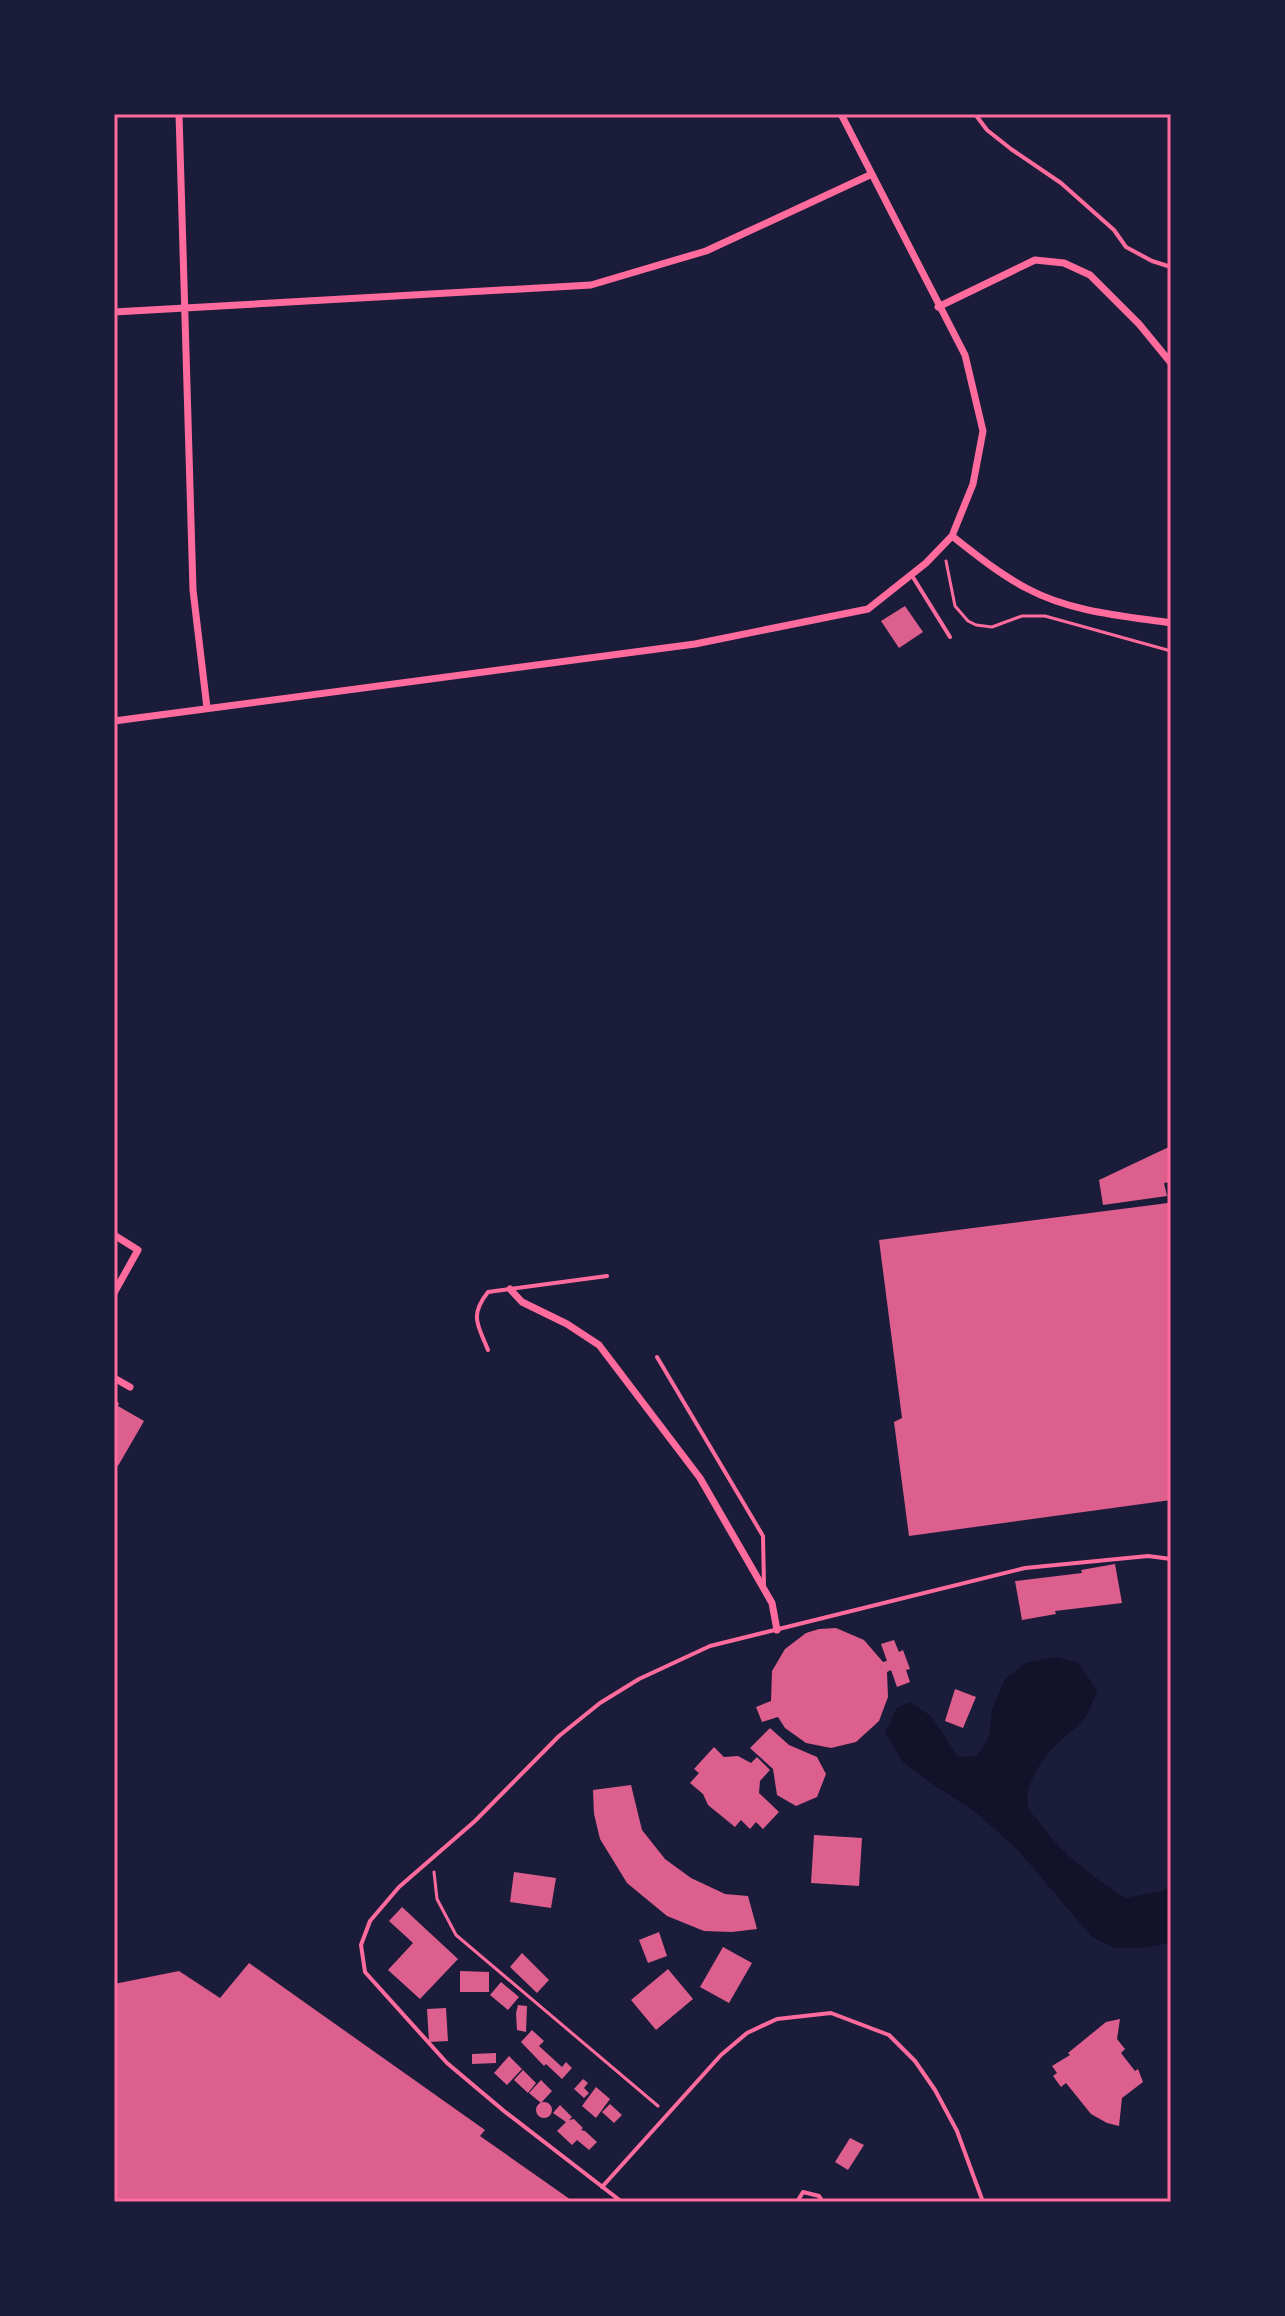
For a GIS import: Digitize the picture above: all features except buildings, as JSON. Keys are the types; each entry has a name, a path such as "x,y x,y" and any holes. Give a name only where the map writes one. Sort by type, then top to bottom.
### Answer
{"street":[{"path":"179,114 193,590 207,708"},
{"path":"114,721 695,644 868,609 911,574 952,536 973,484 983,431 965,355 841,114"},
{"path":"114,312 591,285 706,251 872,174"},
{"path":"938,307 1035,260 1064,263 1090,275 1139,324 1171,363"},
{"path":"952,536 987,564 1029,590 1087,610 1171,623"},
{"path":"114,1235 138,1250 114,1293"},
{"path":"510,1289 522,1302 567,1324 599,1345 700,1478 772,1603 777,1630"},
{"path":"114,1378 130,1387"}],"lane":[{"path":"975,114 987,130 1061,183 1114,230 1126,247 1171,267"},
{"path":"911,574 950,637"},
{"path":"488,1350 475,1317 479,1303 488,1292 607,1276"},
{"path":"657,1357 763,1536 764,1588"},
{"path":"622,2202 447,2063 365,1972 361,1945 370,1921 399,1887 475,1821 559,1736 600,1703 639,1679 710,1646 1025,1568 1148,1556 1171,1559"},
{"path":"602,2187 721,2055 747,2033 777,2019 831,2013 889,2035 915,2061 957,2131 983,2202"},
{"path":"797,2202 803,2192 819,2196 823,2202"}],"path":[{"path":"944,545 955,606 968,621 976,625 992,627 1022,616 1045,616 1171,651"},
{"path":"432,1859 437,1899 456,1935 667,2114"}],"shaded area":[{"path":"1055,1657 1077,1662 1097,1690 1085,1718 1054,1747 1039,1767 1028,1791 1028,1807 1068,1855 1125,1898 1162,1891 1171,1885 1171,1943 1115,1948 1092,1937 1017,1849 973,1810 903,1762 885,1733 897,1708 910,1702 931,1716 958,1757 977,1756 989,1736 992,1709 1005,1679 1026,1663"}]}
